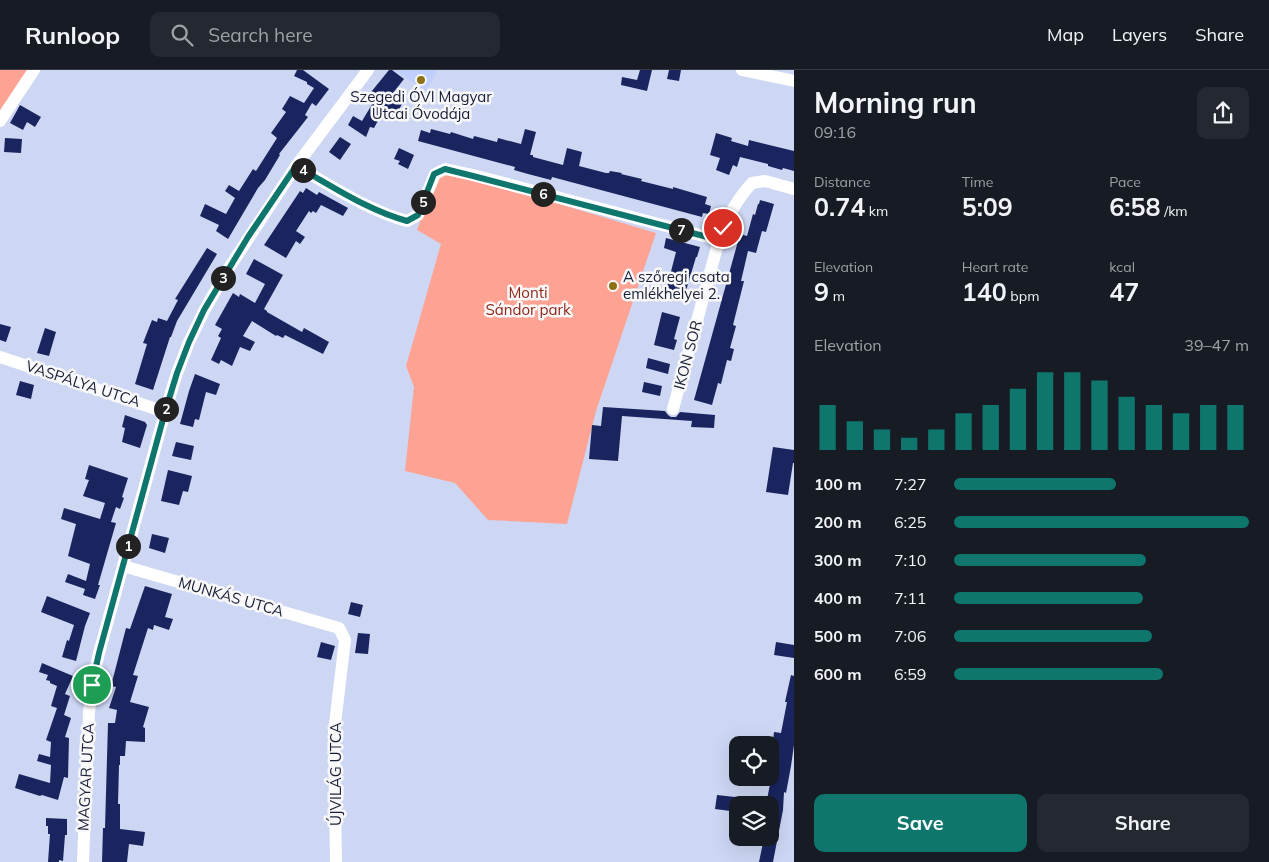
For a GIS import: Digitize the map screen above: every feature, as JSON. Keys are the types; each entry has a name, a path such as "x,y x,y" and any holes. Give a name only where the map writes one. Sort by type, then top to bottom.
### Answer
{"street":[{"path":"0,121 34,70"},
{"name":"MAGYAR UTCA","path":"83,862 89,714 92,685 99,653 177,373 204,310 244,244 296,166 368,70"},
{"path":"742,70 794,81"},
{"path":"296,166 368,206 394,218 407,221 418,215 434,174 445,169 719,240"},
{"name":"IKON SOR","path":"674,409 723,228 744,191 752,183 765,181 794,190"},
{"name":"VASPÁLYA UTCA","path":"0,357 165,412"},
{"name":"MUNKÁS UTCA","path":"123,566 340,628"},
{"name":"ÚJVILÁG UTCA","path":"336,862 334,732 345,640 340,628"}],"shaded area":[{"name":"Szegedi ÓVI Magyar Utcai Óvodája","path":"394,70 438,70 426,91"}],"green space":[{"path":"0,70 30,70 0,116"},
{"name":"Monti Sándor park","path":"445,173 456,173 656,233 596,411 567,524 488,520 455,483 405,471 414,387 406,366 441,244 417,230 435,179"}],"building":[{"path":"297,70 303,70 329,89 316,106 312,103 305,115 308,117 279,154 228,239 216,231 219,225 200,216 205,204 226,214 235,198 225,191 229,185 239,191 253,169 256,171 277,138 271,133 286,112 282,109 290,96 304,103 314,88 307,84 307,82 294,76"},
{"path":"389,70 392,70 404,79 389,98 402,104 395,117 384,110 374,128 370,127 366,137 348,125 353,116 362,121 374,101 367,97"},
{"path":"640,70 652,70 647,91 621,85 622,77 637,80"},
{"path":"669,70 681,70 679,81 667,79"},
{"path":"20,105 41,117 35,127 27,122 23,130 10,123"},
{"path":"431,129 450,134 451,132 473,139 474,136 497,142 498,138 521,144 525,129 536,132 530,155 533,155 533,157 563,165 567,148 582,152 579,166 606,173 610,171 622,173 642,179 641,181 673,189 673,187 707,197 705,204 711,206 709,214 703,213 702,217 552,177 551,180 514,170 515,167 418,141 421,130 430,133"},
{"path":"716,133 732,138 731,141 748,146 749,140 794,151 794,171 783,168 782,170 768,166 768,164 740,157 737,167 733,165 729,175 716,170 720,158 710,155"},
{"path":"340,137 351,144 340,160 329,152"},
{"path":"5,138 22,139 21,153 4,152"},
{"path":"399,148 414,155 408,169 398,164 400,161 394,159"},
{"path":"306,188 317,195 319,192 348,208 343,216 321,205 316,213 309,211 296,231 305,237 300,244 296,241 286,258 264,245 300,191 303,193"},
{"path":"760,200 774,204 766,232 762,231 756,253 748,251 741,281 744,281 733,325 736,326 730,348 734,349 731,361 727,360 721,384 718,383 712,405 694,400 740,234 747,236 753,214 755,215"},
{"path":"666,238 700,247 683,301 661,296 664,286 667,287 676,252 664,248"},
{"path":"207,248 217,254 177,321 153,390 135,384 147,344 143,343 152,320 157,322 158,318 167,321 178,300 175,299"},
{"path":"254,259 283,275 264,309 302,332 304,328 329,342 323,354 285,335 283,338 276,336 252,321 243,336 255,342 250,351 240,347 232,366 221,360 219,364 211,360 221,338 218,336 222,329 215,325 233,293 239,297 240,294 255,303 265,284 246,274"},
{"path":"662,312 680,317 674,339 677,340 674,350 654,345"},
{"path":"0,324 11,327 6,342 0,340"},
{"path":"45,328 56,332 49,356 37,353"},
{"path":"648,358 670,364 668,374 646,368"},
{"path":"195,374 220,384 216,395 206,392 199,420 195,419 193,427 180,424"},
{"path":"20,381 34,385 31,399 16,395"},
{"path":"644,382 662,386 660,396 642,392"},
{"path":"603,407 665,411 671,417 676,417 680,412 715,415 714,428 691,427 692,421 622,416 618,461 589,459 592,425 601,426"},
{"path":"125,415 145,422 147,425 140,448 122,442 125,428 122,427"},
{"path":"176,442 194,446 191,460 172,456"},
{"path":"773,447 794,450 794,463 788,495 766,492"},
{"path":"89,465 128,478 120,509 116,507 111,522 116,523 95,599 83,595 85,589 65,582 68,574 86,581 90,564 68,556 76,524 61,519 64,508 100,519 105,503 83,496 89,480 85,479"},
{"path":"168,470 192,476 188,492 183,491 179,505 161,501"},
{"path":"152,534 169,538 165,553 149,548"},
{"path":"145,586 172,594 165,617 173,619 169,630 154,625 153,630 148,628 133,675 138,676 130,702 149,707 143,727 145,728 145,742 126,741 125,756 120,756 118,804 120,804 120,829 145,832 143,846 129,844 127,862 102,862 103,828 105,828 108,723 115,723 117,710 109,708 116,687 111,686 126,628 130,629"},
{"path":"47,596 90,613 76,661 62,657 74,625 41,612"},
{"path":"351,602 363,605 360,617 348,614"},
{"path":"358,633 370,634 368,654 355,653"},
{"path":"321,642 335,646 331,660 317,657"},
{"path":"776,642 794,645 794,658 774,655"},
{"path":"42,663 73,676 65,694 70,696 64,715 71,718 65,737 69,738 68,778 64,777 58,800 15,788 19,774 50,783 51,765 37,761 39,754 50,757 51,742 46,740 57,708 51,706 57,686 46,680 48,675 39,672"},
{"path":"791,675 794,676 794,745 786,793 784,792 779,831 779,796 768,796 770,786 779,786 779,736 774,736 774,732 781,733 787,702 785,702"},
{"path":"717,795 729,796 729,811 715,809"},
{"path":"46,818 67,819 67,835 65,835 63,861 48,862 50,834 48,834 48,826 46,826"},
{"path":"762,846 776,846 773,862 759,862"}],"place":[{"name":"Szegedi ÓVI Magyar Utcai Óvodája","path":"421,80"},
{"name":"A szőregi csata emlékhelyei 2.","path":"613,286"}],"route":[{"path":"92,685 99,653 165,412 189,342 204,310 225,274 296,166 368,206 394,218 407,221 418,215 434,174 445,169 719,240 723,228"}]}
